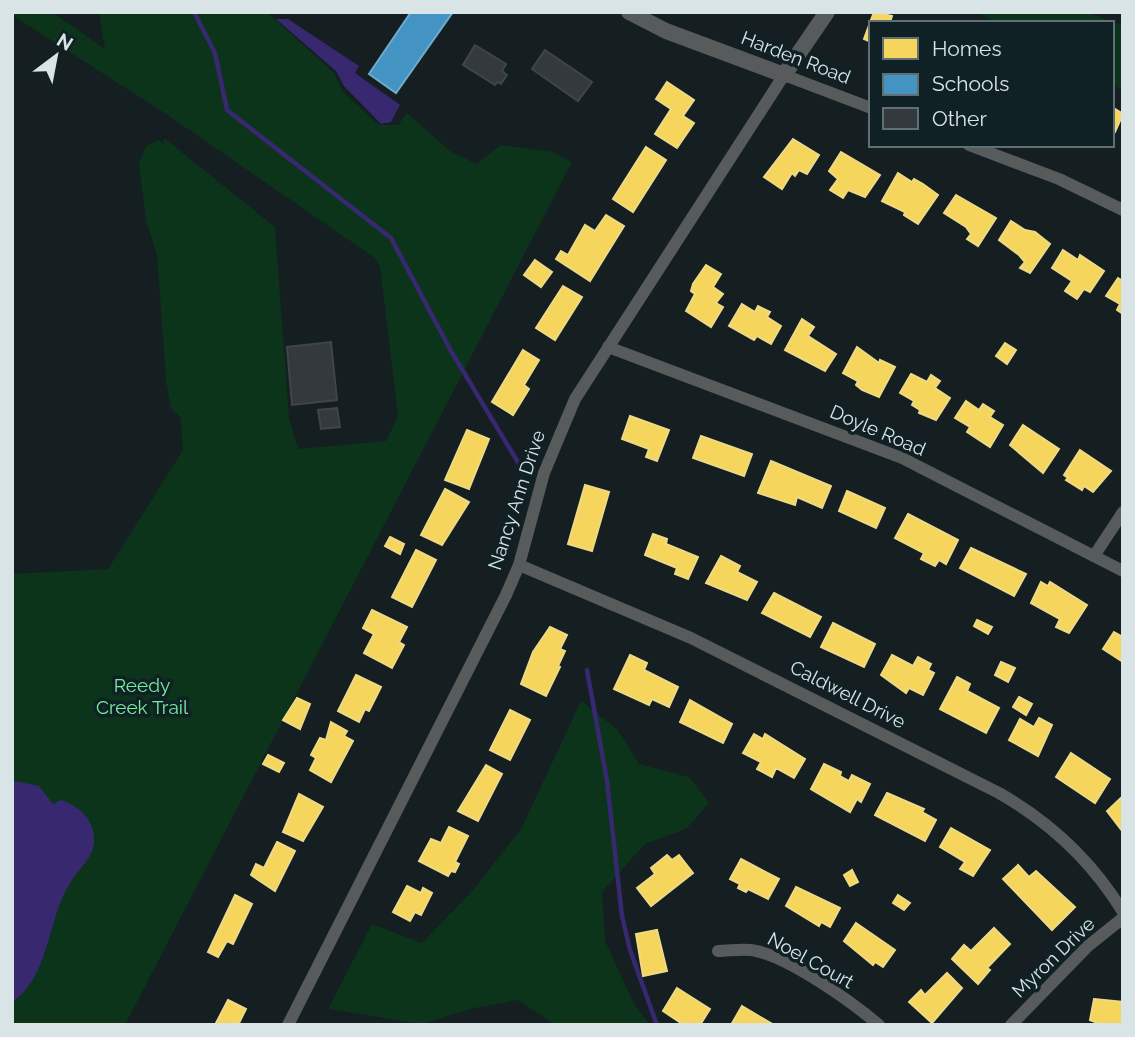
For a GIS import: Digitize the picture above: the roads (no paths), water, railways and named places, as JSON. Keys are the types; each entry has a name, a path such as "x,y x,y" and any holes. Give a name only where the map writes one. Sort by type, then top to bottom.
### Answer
{"street":[{"name":"Harden Road","path":"629,12 666,31 869,107"},
{"name":"Nancy Ann Drive","path":"288,1025 519,565 544,472 575,399 827,12"},
{"path":"974,147 1059,179 1123,210"},
{"name":"Doyle Road","path":"608,346 902,458 1123,571"},
{"path":"1094,556 1123,512"},
{"name":"Caldwell Drive","path":"519,565 691,638 999,793 1041,819 1071,846 1096,874 1123,912"},
{"name":"Myron Drive","path":"1011,1025 1088,946 1123,918"},
{"name":"Noel Court","path":"718,951 753,950 768,954 833,991 879,1025"}],"waterway":[{"path":"194,12 215,53 227,110 391,238 451,351 519,464"},
{"path":"587,670 607,781 622,916 630,950 657,1025"}],"park label":[{"name":"Reedy Creek Trail","path":"142,696"}]}
